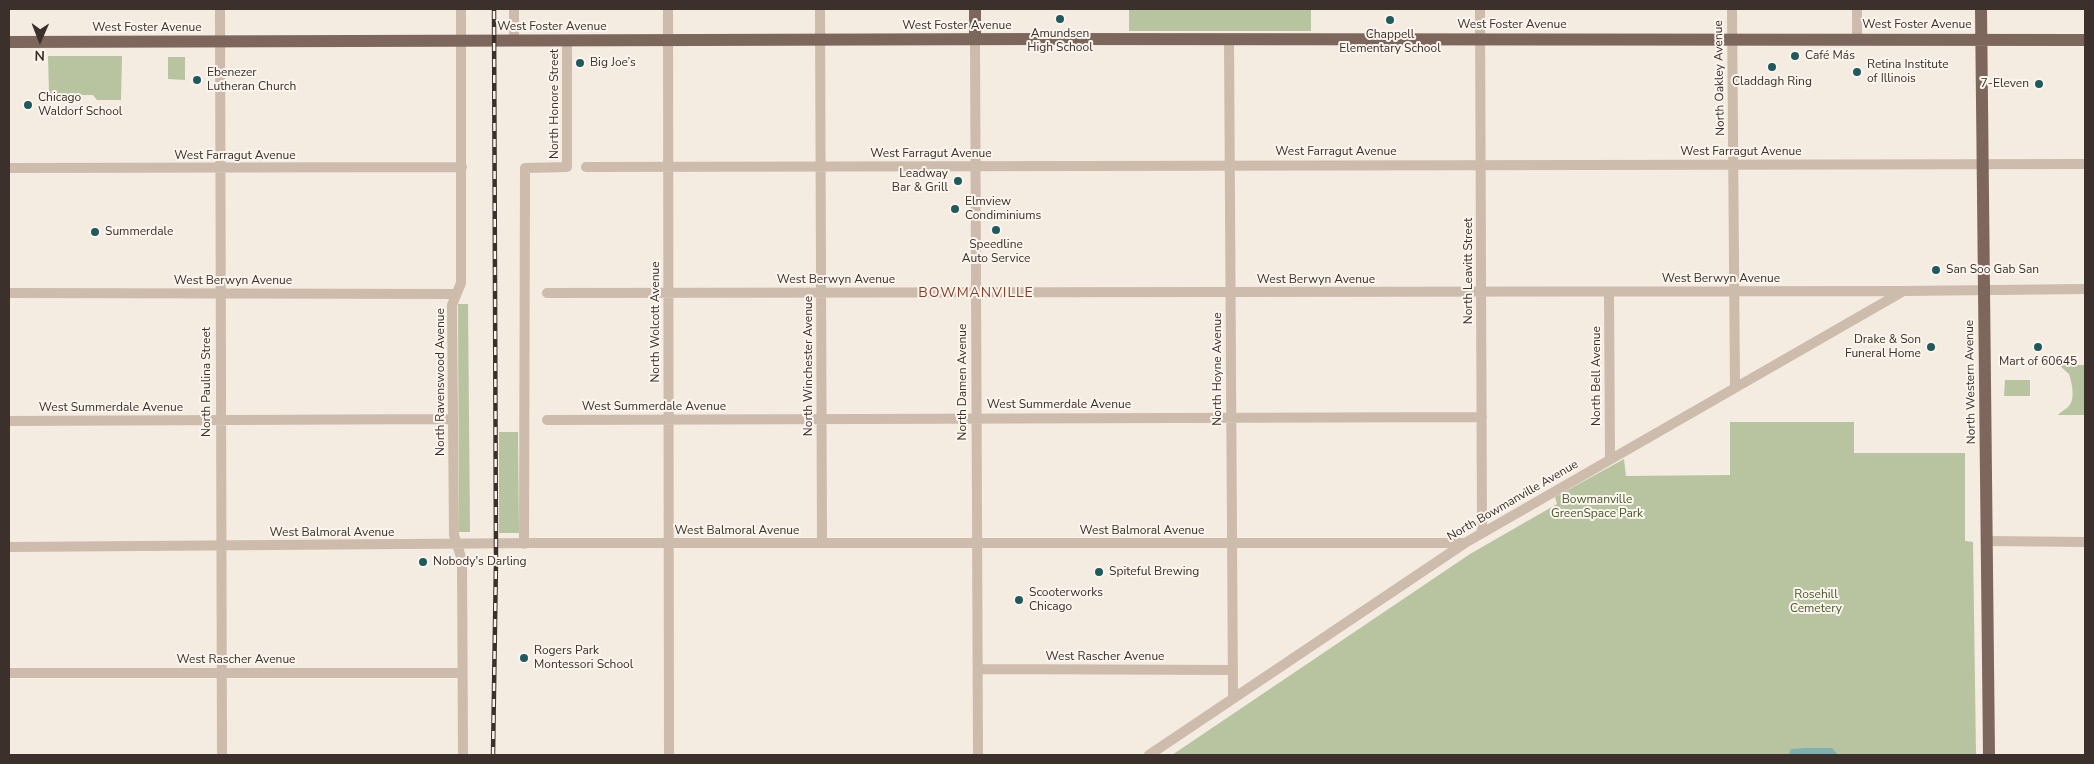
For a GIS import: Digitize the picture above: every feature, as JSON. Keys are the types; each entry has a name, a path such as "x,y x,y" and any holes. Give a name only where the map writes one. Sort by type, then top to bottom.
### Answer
{"main road":[{"name":"North Damen Avenue","path":"975,9 975,39"},
{"name":"North Western Avenue","path":"1981,9 1989,755"},
{"name":"West Foster Avenue","path":"9,42 975,39 2085,40"}],"street":[{"name":"North Paulina Street","path":"220,9 222,755"},
{"name":"North Ravenswood Avenue","path":"461,9 461,283 452,304 454,534 462,560 463,755"},
{"path":"514,9 514,40"},
{"name":"North Wolcott Avenue","path":"668,9 669,755"},
{"name":"North Winchester Avenue","path":"820,9 822,544"},
{"name":"North Leavitt Street","path":"1480,9 1482,533"},
{"name":"North Oakley Avenue","path":"1732,9 1735,388"},
{"path":"1857,9 1858,39"},
{"name":"North Damen Avenue","path":"975,39 978,755"},
{"name":"North Hoyne Avenue","path":"1229,39 1233,699"},
{"name":"North Honore Street","path":"524,544 525,168 567,167 568,40"},
{"name":"West Farragut Avenue","path":"586,167 2085,164"},
{"name":"West Farragut Avenue","path":"9,168 462,167"},
{"name":"West Berwyn Avenue","path":"547,293 2085,290"},
{"name":"North Bowmanville Avenue","path":"1149,755 1465,543 1903,291"},
{"name":"North Bell Avenue","path":"1609,292 1610,459"},
{"name":"West Berwyn Avenue","path":"9,293 456,294"},
{"name":"West Summerdale Avenue","path":"547,420 1482,417"},
{"name":"West Summerdale Avenue","path":"9,421 453,419"},
{"path":"1987,541 2085,542"},
{"name":"West Balmoral Avenue","path":"9,546 669,543 1465,543"},
{"name":"West Rascher Avenue","path":"978,669 1233,670"},
{"name":"West Rascher Avenue","path":"9,673 462,673"}],"green space":[{"path":"1129,9 1311,9 1311,31 1129,31"},
{"path":"48,56 122,56 121,100 97,100 93,95 49,95"},
{"path":"168,57 185,57 185,80 168,79"},
{"path":"458,304 468,304 470,532 459,532"},
{"path":"2061,365 2085,365 2085,415 2058,415 2067,408 2073,396 2069,374"},
{"path":"2005,380 2030,380 2030,396 2004,396"},
{"name":"Rosehill Cemetery","path":"1730,422 1854,422 1854,453 1965,453 1965,541 1973,542 1976,755 1172,755 1470,554 1557,504 1555,497 1624,459 1626,476 1730,475"},
{"path":"499,432 518,432 519,533 499,533"}],"water":[{"path":"1832,748 1838,755 1789,755 1791,749"}],"railway":[{"path":"493,755 496,560 494,9"}],"place":[{"name":"Amundsen High School","path":"1060,19"},
{"name":"Chappell Elementary School","path":"1390,20"},
{"name":"Café Más","path":"1795,56"},
{"name":"Big Joe’s","path":"580,63"},
{"name":"Claddagh Ring","path":"1772,67"},
{"name":"Retina Institute of Illinois","path":"1857,72"},
{"name":"Ebenezer Lutheran Church","path":"197,80"},
{"name":"7-Eleven","path":"2039,84"},
{"name":"Chicago Waldorf School","path":"28,105"},
{"name":"Leadway Bar & Grill","path":"958,181"},
{"name":"Elmview Condiminiums","path":"955,209"},
{"name":"Speedline Auto Service","path":"996,230"},
{"name":"Summerdale","path":"95,232"},
{"name":"San Soo Gab San","path":"1936,270"},
{"name":"Drake & Son Funeral Home","path":"1931,347"},
{"name":"Mart of 60645","path":"2038,347"},
{"name":"Nobody's Darling","path":"423,562"},
{"name":"Spiteful Brewing","path":"1099,572"},
{"name":"Scooterworks Chicago","path":"1019,600"},
{"name":"Rogers Park Montessori School","path":"524,658"}],"district":[{"name":"BOWMANVILLE","path":"976,294"}],"park label":[{"name":"Bowmanville GreenSpace Park","path":"1597,507"}]}
